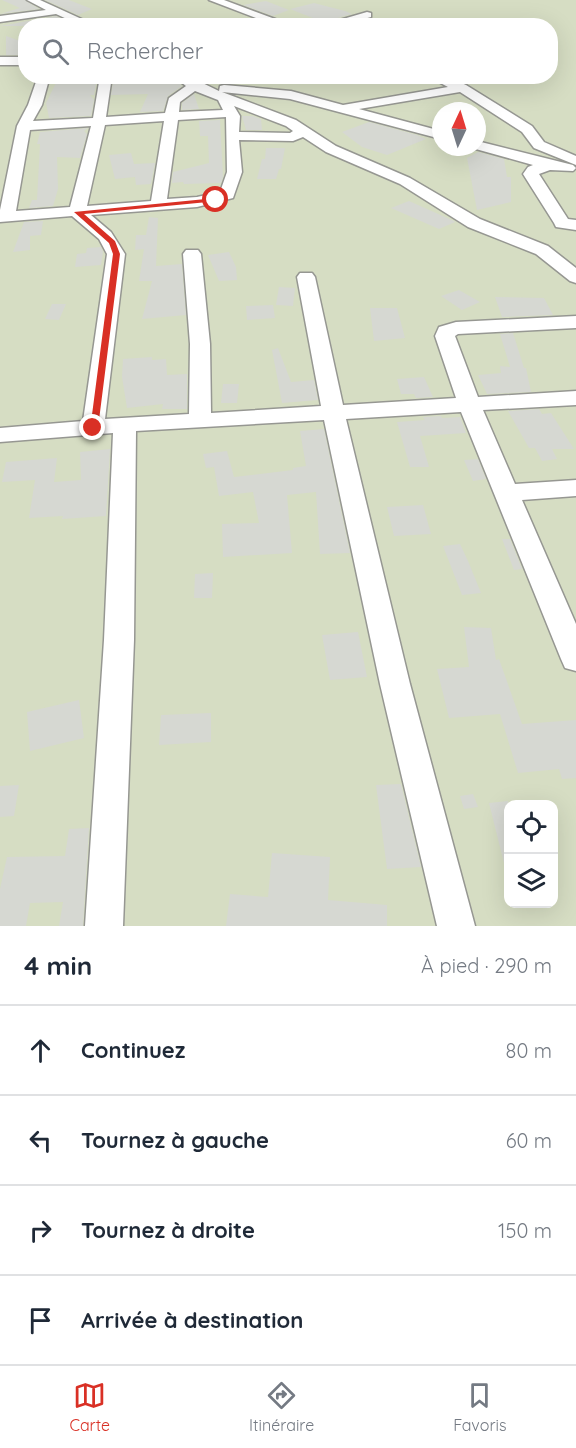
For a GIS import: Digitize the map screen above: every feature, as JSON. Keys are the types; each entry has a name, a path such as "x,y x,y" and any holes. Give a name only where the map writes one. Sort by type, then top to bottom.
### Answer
{"street":[{"path":"32,0 74,18"},
{"path":"214,0 266,18"},
{"path":"0,19 58,11"},
{"path":"355,18 367,15"},
{"path":"1,62 18,61"},
{"path":"42,84 35,105 24,126 4,216 158,206 197,202 227,195 236,165 232,136 234,121 223,98"},
{"path":"77,212 105,84"},
{"path":"158,206 174,101 188,84"},
{"path":"196,84 223,98 274,116 330,149 405,181 474,223 542,250 576,277"},
{"path":"203,84 224,89 291,95 432,133"},
{"path":"452,84 527,129 539,145 576,161"},
{"path":"343,108 462,88"},
{"path":"223,98 248,91"},
{"path":"24,126 232,113"},
{"path":"232,136 294,137 302,132"},
{"path":"486,148 576,170"},
{"path":"549,165 533,170 531,174 562,222 576,225"},
{"path":"77,212 98,228 112,243 116,254 93,428"},
{"path":"192,254 200,344 200,420"},
{"path":"306,277 332,412 394,688 456,926"},
{"path":"576,321 456,327 446,331 445,336 470,406 576,659"},
{"path":"0,435 200,420 576,398"},
{"path":"104,926 119,640 125,425"},
{"path":"508,493 576,488"}],"green space":[{"path":"0,0 576,0 576,926 0,926"}],"building":[{"path":"2,0 25,0 39,9 0,14 20,8"},
{"path":"45,0 69,0 92,9 78,15"},
{"path":"266,1 289,10 273,16 243,5"},
{"path":"314,3 352,14 338,18 313,18 290,9"},
{"path":"18,23 18,26 0,26"},
{"path":"6,36 18,40 18,55 6,55"},
{"path":"56,84 96,84 94,95 90,95 94,100 91,116 49,118 46,103"},
{"path":"113,84 180,84 182,86 168,96 163,111 140,112 148,94 111,95"},
{"path":"194,94 199,109 182,110 182,103"},
{"path":"242,116 261,119 262,130 246,130"},
{"path":"220,120 223,177 221,183 172,183 173,172 209,163 208,136 200,136 199,121"},
{"path":"369,122 426,139 387,155 362,147 342,132"},
{"path":"88,128 84,131 87,134 80,158 57,157 58,189 53,206 29,208 32,200 37,200 40,144 37,144 40,132"},
{"path":"266,148 285,148 281,169 276,179 257,179 262,159 265,159"},
{"path":"131,153 134,164 155,163 151,184 136,185 135,177 115,179 109,155"},
{"path":"486,154 504,159 507,177 511,177 511,202 477,210 467,158 486,156"},
{"path":"409,201 455,222 439,229 391,208"},
{"path":"149,217 158,218 156,266 182,264 186,315 142,319 152,281 139,281 144,249 135,250 136,235 146,235"},
{"path":"43,221 41,235 30,236 30,250 13,252 24,222"},
{"path":"101,247 103,252 101,265 75,267 77,254 86,253 87,248"},
{"path":"229,252 236,267 237,280 219,281 208,255"},
{"path":"279,287 295,288 293,306 276,305"},
{"path":"459,290 480,302 462,310 441,296"},
{"path":"495,297 544,298 553,315 502,317"},
{"path":"52,304 66,304 59,320 45,319"},
{"path":"273,305 275,318 247,320 246,306"},
{"path":"370,308 397,308 405,338 374,341"},
{"path":"513,333 524,368 526,368 531,392 487,394 478,375 501,373 500,366 510,367 500,334"},
{"path":"278,348 291,382 314,380 318,400 282,403 272,350"},
{"path":"152,357 152,360 166,359 167,375 187,374 187,409 162,409 163,404 127,408 122,377 123,359"},
{"path":"424,377 433,397 416,398 414,394 401,394 397,379"},
{"path":"223,384 239,384 237,403 221,403"},
{"path":"539,409 542,414 551,413 574,449 552,449 557,459 542,461 535,448 529,448 508,411"},
{"path":"441,416 442,418 460,417 466,433 420,436 429,467 410,467 397,422 425,420 423,417"},
{"path":"324,429 350,553 320,554 316,492 287,495 292,553 223,557 222,524 259,523 253,492 219,496 214,467 206,468 203,454 227,451 234,477 293,470 293,468 306,466 300,431"},
{"path":"110,449 106,516 62,519 63,516 29,518 35,480 2,482 6,462 57,458 54,482 81,480 80,452"},
{"path":"478,459 486,479 473,481 464,460"},
{"path":"423,505 431,534 394,536 387,507"},
{"path":"502,539 510,539 522,569 514,570"},
{"path":"460,544 481,593 462,595 443,546"},
{"path":"213,573 212,598 194,598 195,574"},
{"path":"464,627 491,628 496,660 499,659 522,724 576,720 576,778 562,779 559,769 518,773 500,714 449,718 437,669 469,667"},
{"path":"358,632 367,677 330,680 322,635"},
{"path":"79,700 84,738 30,751 27,712"},
{"path":"211,713 211,742 159,745 161,715"},
{"path":"401,784 421,867 387,869 376,785"},
{"path":"19,785 14,816 0,817 0,786"},
{"path":"473,794 478,807 464,809 460,796"},
{"path":"504,801 504,863 489,803"},
{"path":"89,828 83,926 59,926 63,902 30,903 26,926 0,926 0,889 7,857 65,856 69,829"},
{"path":"272,853 330,857 328,900 387,905 387,926 226,926 230,894 268,897"}],"route":[{"path":"93,428 116,254 112,243 98,228 77,212 216,200"}]}
